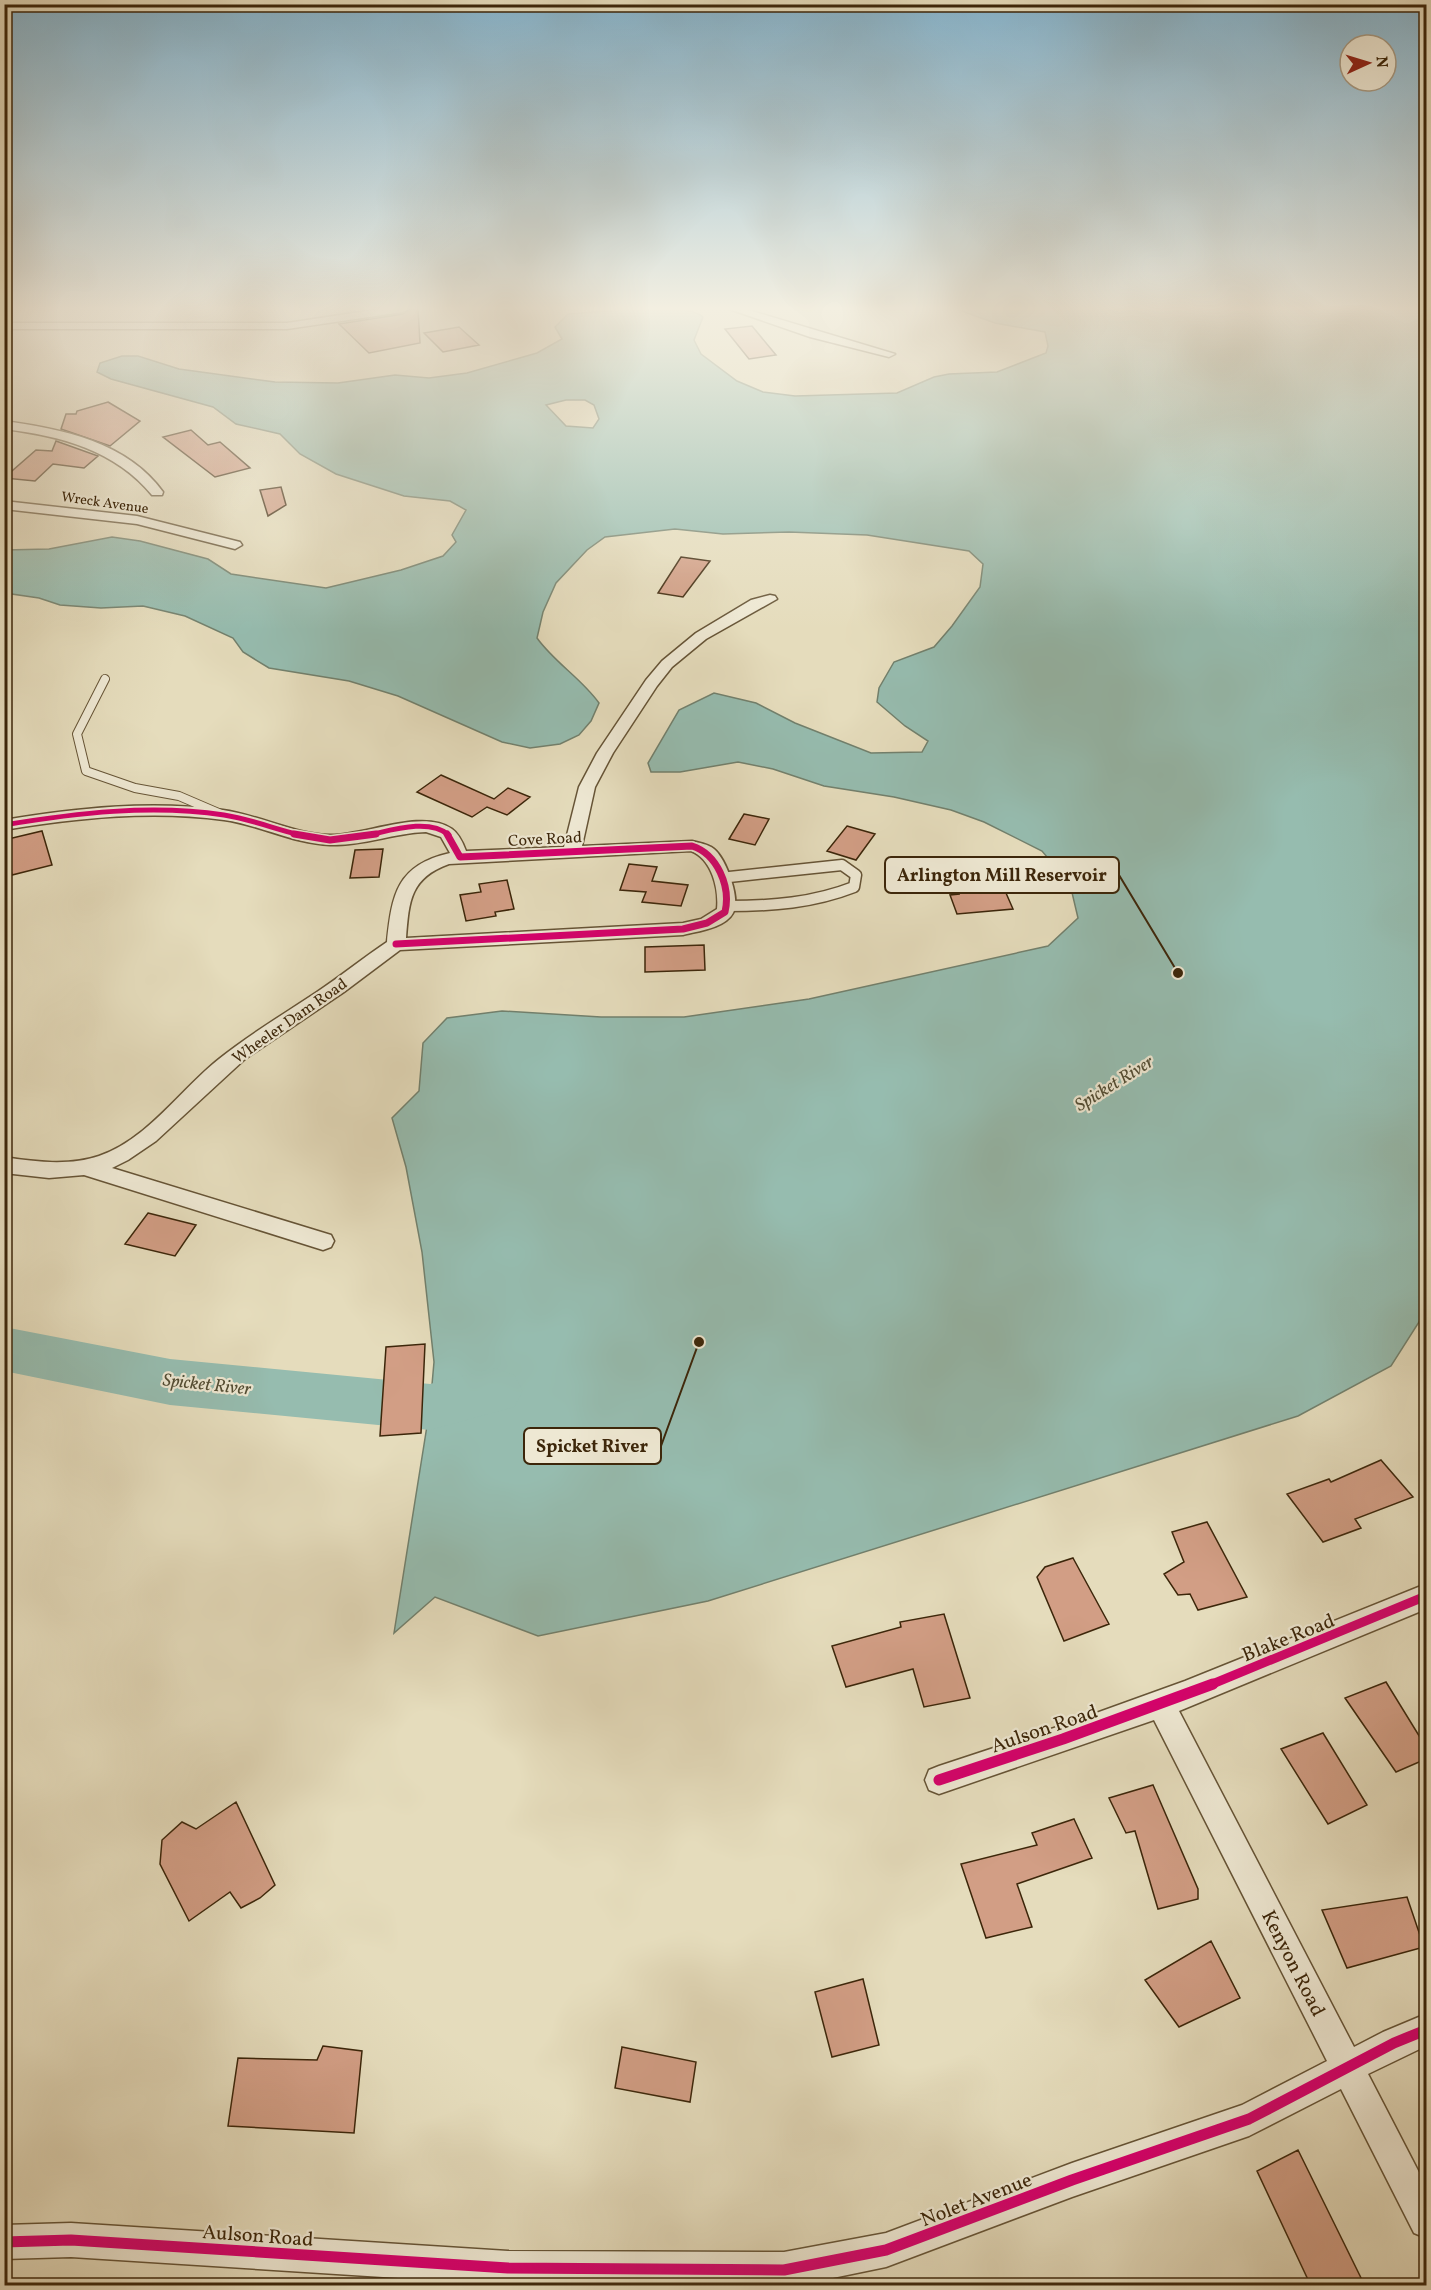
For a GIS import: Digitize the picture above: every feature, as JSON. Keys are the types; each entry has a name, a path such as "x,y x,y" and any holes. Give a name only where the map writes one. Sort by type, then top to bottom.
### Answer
{"street":[{"path":"4,425 78,438 127,464 157,492"},
{"name":"Wreck Avenue","path":"4,505 138,520 235,545"},
{"name":"Cove Road","path":"572,850 587,787 605,753 651,683 667,664 701,636 763,601"},
{"path":"4,825 95,813 165,812 224,815 247,819 313,838 332,840 354,839 408,830 440,830 452,836 460,857 435,861 408,885 402,896 396,944 670,931 707,923 725,912 728,906"},
{"name":"Cove Road","path":"460,857 692,846 711,854 728,906"},
{"name":"Wheeler Dam Road","path":"4,1165 46,1170 84,1167 120,1155 156,1130 188,1098 252,1043 338,987 396,944"},
{"name":"Wheeler Dam Road","path":"84,1167 323,1241"},
{"name":"Blake Road","path":"1161,1705 1311,1647 1426,1596"},
{"name":"Aulson Road","path":"939,1780 1161,1705"},
{"name":"Kenyon Road","path":"1161,1705 1426,2221"},
{"name":"Nolet Avenue","path":"506,2277 784,2270 886,2250 1072,2180 1249,2119 1394,2043 1426,2030"},
{"name":"Aulson Road","path":"4,2242 71,2240 506,2277"}],"lane":[{"path":"105,680 77,734 86,771 135,788 179,796 224,815"},
{"path":"720,879 842,865 856,875 854,887 837,895 810,901 728,906"}],"water":[{"path":"225,416 556,416 566,426 593,428 599,419 598,416 1426,416 1426,1311 1391,1366 1298,1416 708,1601 538,1636 435,1597 394,1633 430,1407 434,1362 422,1252 406,1167 392,1118 419,1091 423,1043 447,1018 502,1011 601,1017 684,1017 809,999 1048,946 1078,918 1070,884 1042,851 984,822 951,810 894,797 824,786 773,769 738,762 680,772 651,772 648,763 679,710 714,693 756,703 795,723 871,753 922,752 928,741 905,726 877,702 879,688 894,662 934,647 980,587 983,564 969,551 867,535 789,532 723,534 675,529 605,537 587,550 556,583 543,612 537,638 599,703 591,721 579,735 560,744 530,748 502,742 398,696 349,681 269,668 243,652 233,638 185,616 143,606 101,608 60,605 39,598 5,593 5,550 49,549 112,537 140,541 208,559 231,574 326,588 401,570 443,556 456,542 452,535 466,510 450,501 404,496 336,474 300,454 280,434 236,424"}],"building":[{"path":"65,416 131,416 140,421 110,446 61,429"},
{"path":"191,430 208,445 220,442 250,468 215,477 163,437"},
{"path":"56,441 98,456 84,468 53,464 35,481 4,478 36,450 52,451"},
{"path":"281,487 286,505 268,516 260,490"},
{"path":"681,557 710,561 683,597 658,593"},
{"path":"441,775 494,799 508,788 530,797 507,815 487,807 472,817 417,792"},
{"path":"744,814 769,819 755,845 729,839"},
{"path":"847,826 875,834 856,860 827,851"},
{"path":"42,831 52,865 12,875 6,849 10,848 8,839"},
{"path":"383,849 379,877 350,878 355,850"},
{"path":"629,864 657,867 652,881 688,885 681,906 642,902 646,892 620,890"},
{"path":"977,870 981,878 999,877 1013,909 957,914 950,895 959,894 950,872"},
{"path":"507,880 514,909 495,912 496,916 466,921 460,895 481,892 479,884"},
{"path":"704,945 705,970 645,972 645,947"},
{"path":"148,1213 196,1225 175,1256 125,1244"},
{"path":"425,1344 421,1433 380,1436 386,1347"},
{"path":"1381,1460 1413,1497 1355,1519 1361,1528 1323,1542 1287,1494 1329,1479 1331,1482"},
{"path":"1207,1522 1247,1597 1198,1610 1190,1594 1178,1595 1164,1574 1184,1562 1172,1532"},
{"path":"1073,1558 1109,1624 1064,1641 1037,1577 1045,1567"},
{"path":"944,1614 970,1698 924,1707 913,1669 846,1687 832,1646 901,1627 900,1622"},
{"path":"1386,1682 1426,1747 1426,1759 1396,1772 1345,1698"},
{"path":"1323,1733 1367,1805 1328,1824 1281,1749"},
{"path":"1153,1785 1198,1889 1198,1899 1158,1909 1135,1831 1126,1833 1109,1798"},
{"path":"236,1802 275,1885 260,1898 241,1908 230,1892 189,1921 160,1864 162,1840 182,1822 196,1829"},
{"path":"1074,1819 1092,1858 1017,1884 1032,1927 986,1938 961,1864 1037,1845 1032,1833"},
{"path":"1407,1897 1424,1947 1347,1968 1322,1910"},
{"path":"1211,1941 1240,1998 1179,2027 1145,1980"},
{"path":"863,1979 879,2045 832,2057 815,1992"},
{"path":"323,2046 362,2051 354,2133 228,2126 238,2058 317,2060"},
{"path":"622,2047 696,2062 690,2102 615,2088"},
{"path":"1298,2150 1365,2286 1311,2286 1257,2171"}],"waterway":[{"name":"Spicket River","path":"4,1349 170,1382 430,1407 495,1391"}],"cycle path":[{"path":"4,825 86,814 168,811 237,817 303,836 330,840 357,838 412,827 439,829 450,836 460,857 692,846 705,851 713,858 725,891 725,912 707,923 683,929 396,944"},
{"path":"939,1780 1185,1695 1426,1596"},
{"path":"4,2242 71,2240 508,2268 784,2270 886,2250 1072,2180 1249,2119 1394,2043 1426,2030"}],"place":[{"name":"Arlington Mill Reservoir","path":"1178,973"},
{"name":"Spicket River","path":"699,1342"}]}
